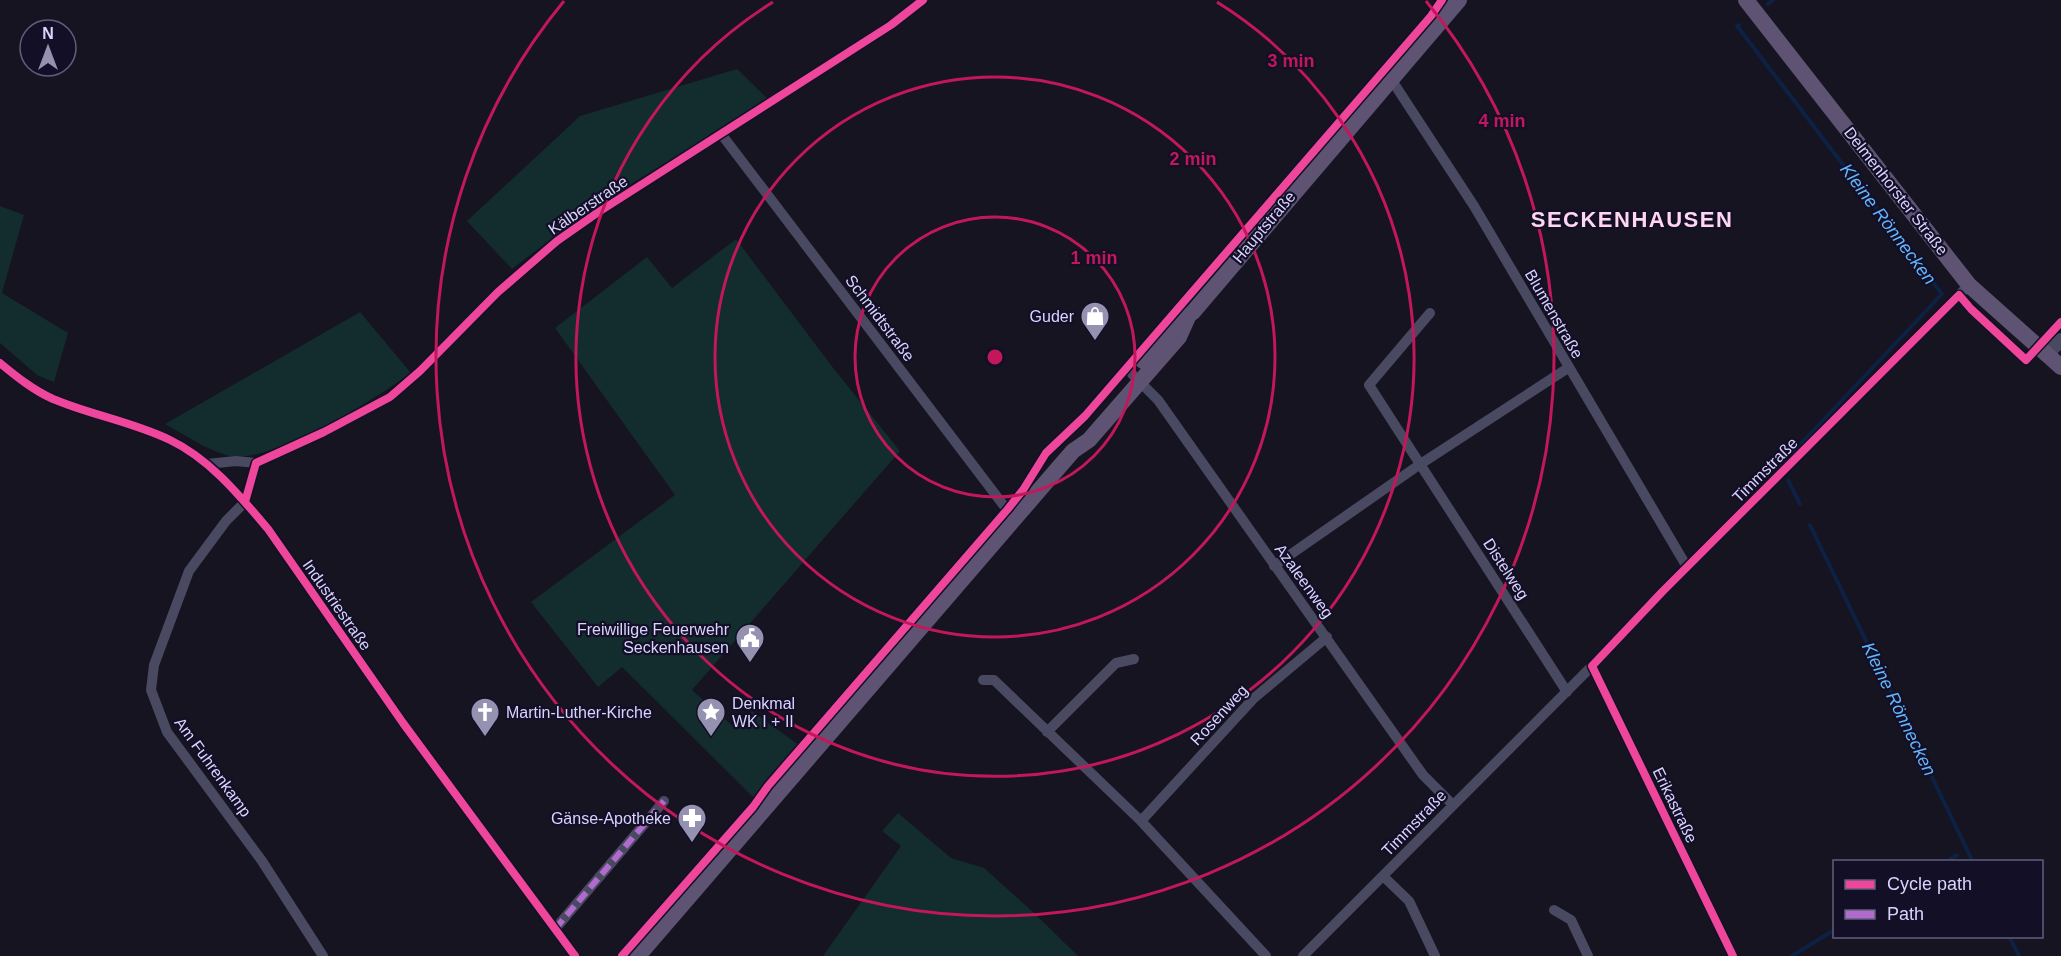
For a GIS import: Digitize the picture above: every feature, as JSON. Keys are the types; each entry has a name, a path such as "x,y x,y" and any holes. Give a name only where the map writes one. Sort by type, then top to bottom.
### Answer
{"main road":[{"name":"Hauptstraße","path":"638,956 1073,451 1082,432 1136,377 1170,329 1188,317 1459,0"},
{"name":"Delmenhorster Straße","path":"1746,0 1969,285 2057,363"}],"street":[{"name":"Kälberstraße","path":"207,464 236,461 256,463 324,432 390,397 420,371 498,292 557,241 891,25 923,0"},
{"name":"Blumenstraße","path":"1391,79 1474,206 1687,567"},
{"name":"Schmidtstraße","path":"722,135 1014,519"},
{"name":"Timmstraße","path":"1310,953 1687,567 1969,285"},
{"name":"Distelweg","path":"1430,313 1369,385 1567,692"},
{"path":"2057,363 2061,340"},
{"name":"Industriestraße","path":"0,363 23,382 54,399 171,440 207,464 245,502 268,529 404,723 575,956"},
{"path":"1274,567 1419,465 1568,368"},
{"name":"Azaleenweg","path":"1136,377 1158,400 1423,775 1453,805"},
{"path":"245,502 256,463"},
{"name":"Am Fuhrenkamp","path":"245,502 226,521 189,571 154,665 151,690 167,732 262,861 316,953"},
{"name":"Rosenweg","path":"1141,821 1252,699 1327,637"},
{"path":"1047,732 1116,663 1134,659"},
{"name":"Erikastraße","path":"1592,666 1733,956"},
{"path":"983,680 994,680 1141,821 1266,956"},
{"path":"555,929 664,801"},
{"path":"1383,876 1409,901 1435,956"},
{"path":"1554,910 1571,920 1588,956"}],"green space":[{"path":"737,69 767,98 589,210 512,269 467,221 580,116"},
{"path":"0,206 24,215 2,293 68,333 54,382 37,375 0,343"},
{"path":"736,239 834,369 900,451 692,690 735,728 752,711 800,746 753,797 622,667 598,687 531,602 675,495 555,328 647,257 672,288"},
{"path":"360,312 411,373 348,413 293,441 267,451 244,456 218,452 165,424"},
{"path":"898,813 951,858 984,868 1078,956 823,956 901,846 882,831"}],"waterway":[{"name":"Kleine Rönnecken","path":"1768,4 1773,0"},
{"name":"Kleine Rönnecken","path":"1739,25 1737,26 1942,294 1781,465"},
{"path":"1788,480 1800,504"},
{"name":"Kleine Rönnecken","path":"1810,525 1972,860"},
{"path":"1949,860 1957,855"},
{"path":"1792,956 1833,931"},
{"name":"Kleine Rönnecken","path":"2010,938 2019,956"}],"marked path":[{"path":"555,929 664,801"}],"cycle path":[{"path":"245,502 256,463 324,432 390,397 420,371 498,292 557,241 891,25 923,0"},
{"path":"622,956 753,807 768,786 1007,510 1023,490 1046,453 1085,416 1431,16 1442,0"},
{"path":"1733,956 1592,666 1663,591 1959,295 2026,360 2061,322"},
{"path":"0,363 32,387 53,399 141,428 185,448 235,491 268,529 403,723 575,956"}],"place":[{"name":"Guder","path":"1095,342"},
{"name":"Freiwillige Feuerwehr Seckenhausen","path":"750,664"},
{"name":"Martin-Luther-Kirche","path":"485,738"},
{"name":"Denkmal WK I + II","path":"711,738"},
{"name":"Gänse-Apotheke","path":"692,844"}],"district":[{"name":"SECKENHAUSEN","path":"1632,219"}]}
